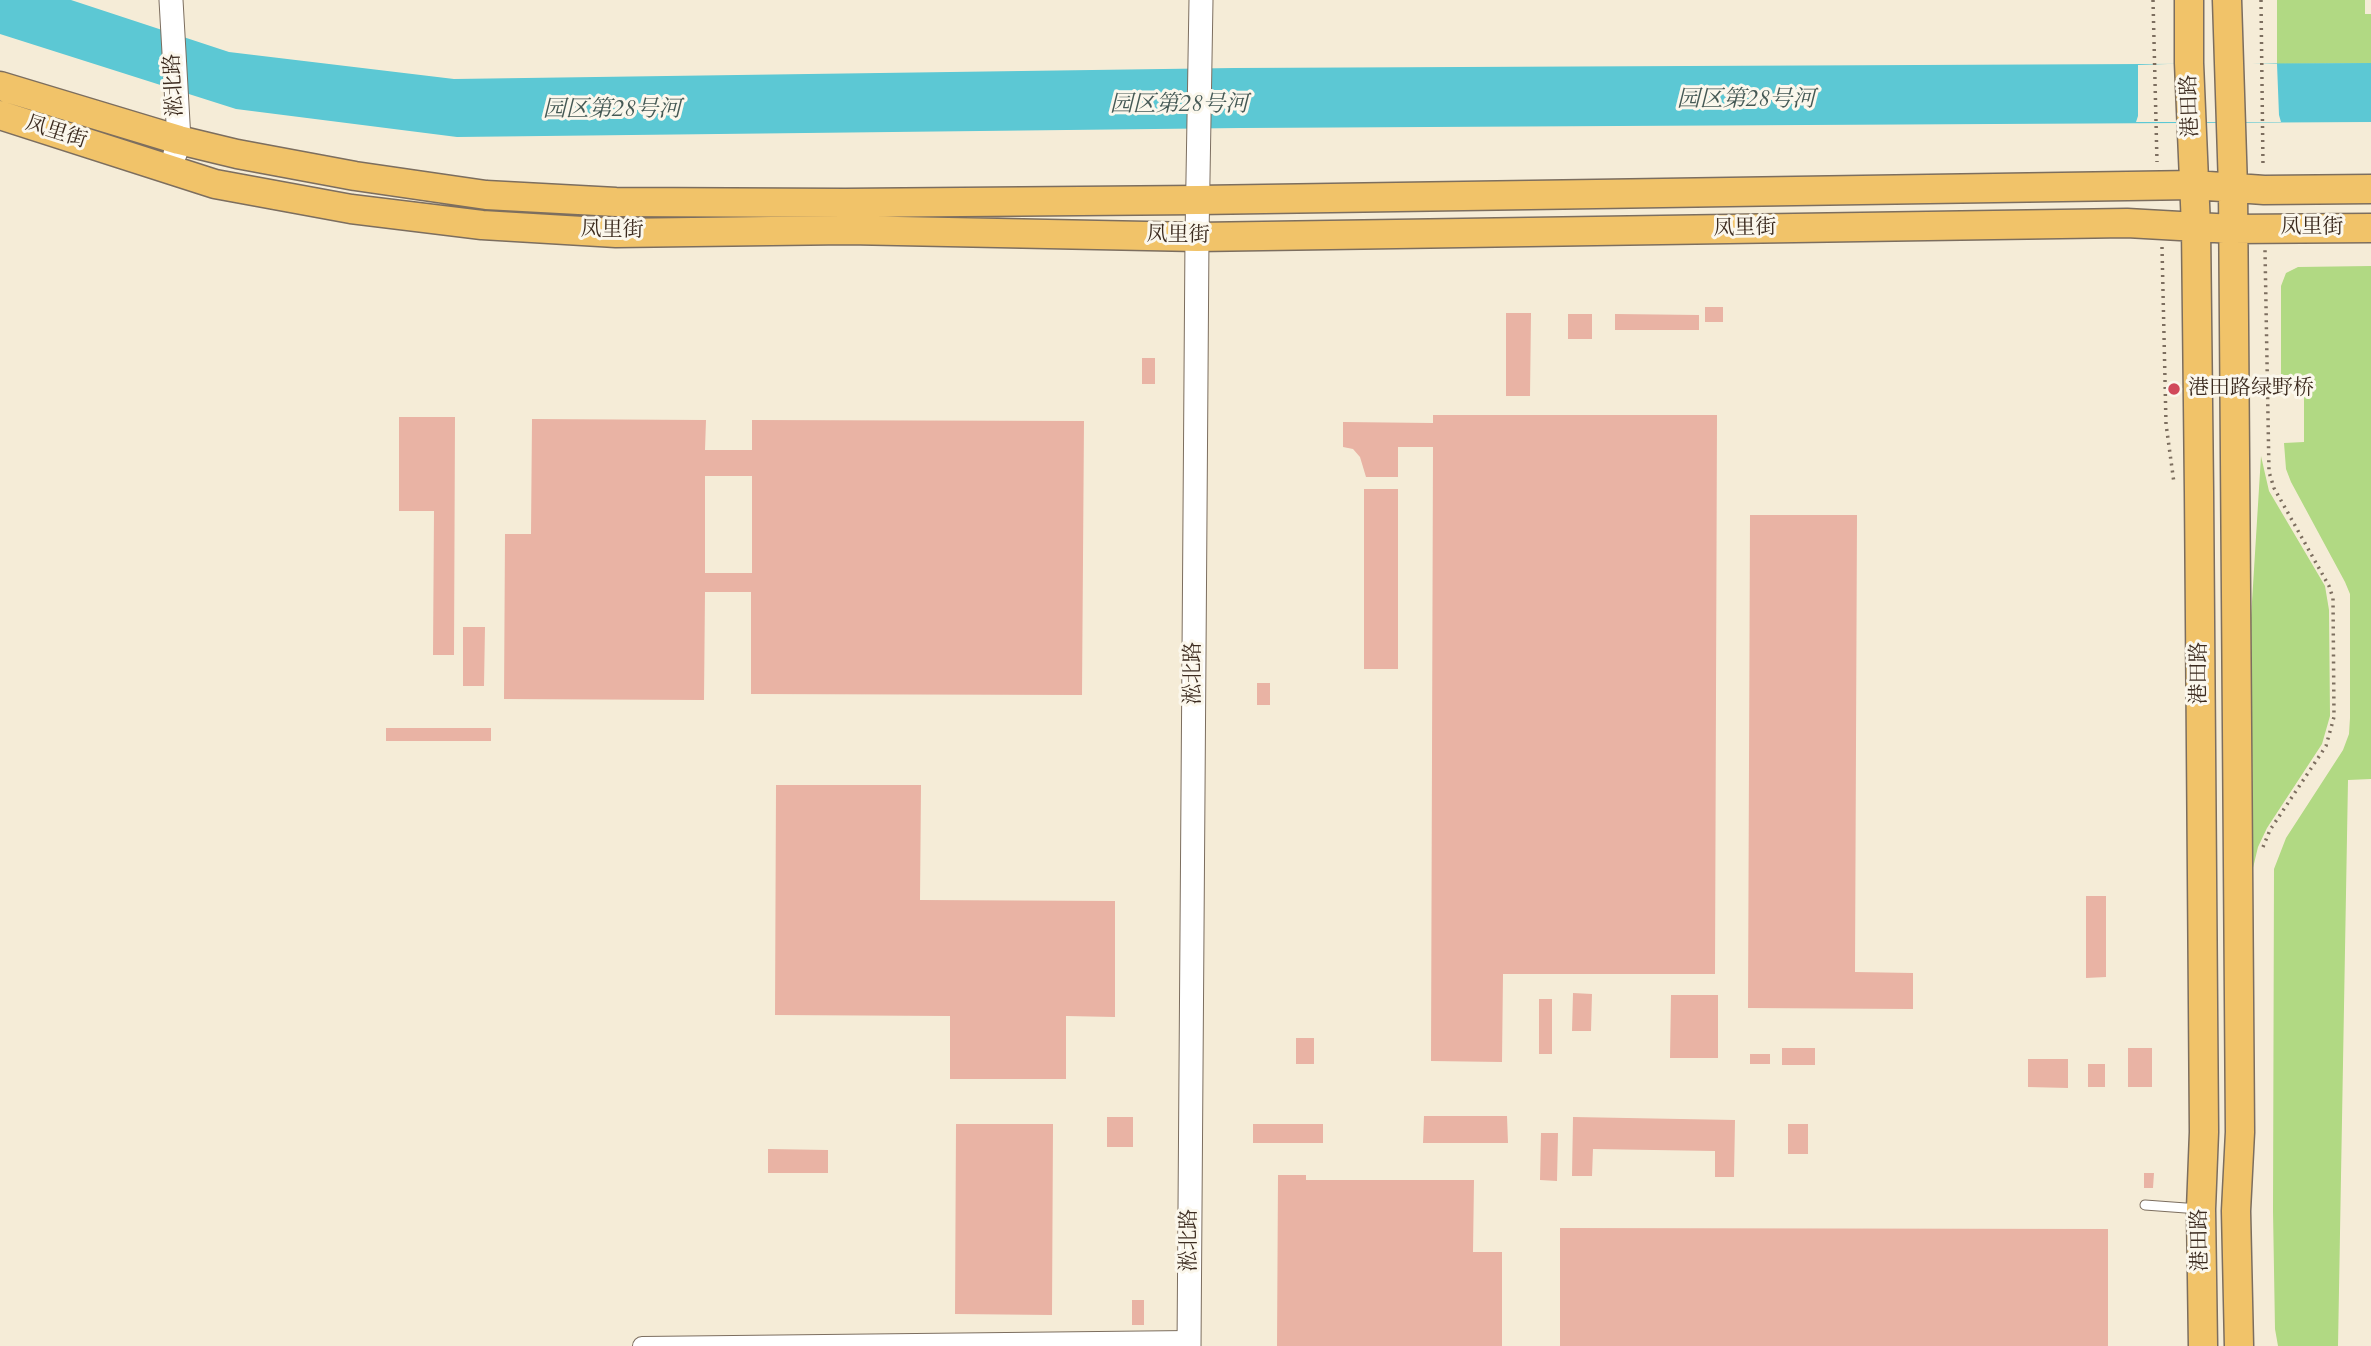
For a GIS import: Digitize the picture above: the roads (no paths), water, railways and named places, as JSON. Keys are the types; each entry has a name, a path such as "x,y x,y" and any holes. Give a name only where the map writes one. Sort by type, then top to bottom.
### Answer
{"main road":[{"name":"港田路","path":"2189,0 2196,227 2204,1132 2201,1209 2203,1346"},
{"name":"港田路","path":"2227,0 2233,188 2240,1132 2236,1211 2239,1346"},
{"name":"凤里街","path":"0,86 230,153 342,174 486,195 616,202 1198,200 2194,185 2264,190 2371,189"},
{"name":"凤里街","path":"0,115 215,184 351,209 482,225 616,233 848,230 1197,237 2127,223 2233,229 2371,228"}],"street":[{"name":"淞北路","path":"171,0 178,140 171,170"},
{"name":"淞北路","path":"1189,1343 1201,0"},
{"path":"642,1346 1189,1343"}],"lane":[{"path":"2145,1205 2201,1209"}],"water":[{"name":"园区第28号河","path":"0,0 71,0 229,52 454,79 1234,68 2371,63 2371,122 1241,128 457,137 236,109 0,34"}],"place":[{"name":"港田路绿野桥","path":"2174,389"}]}
